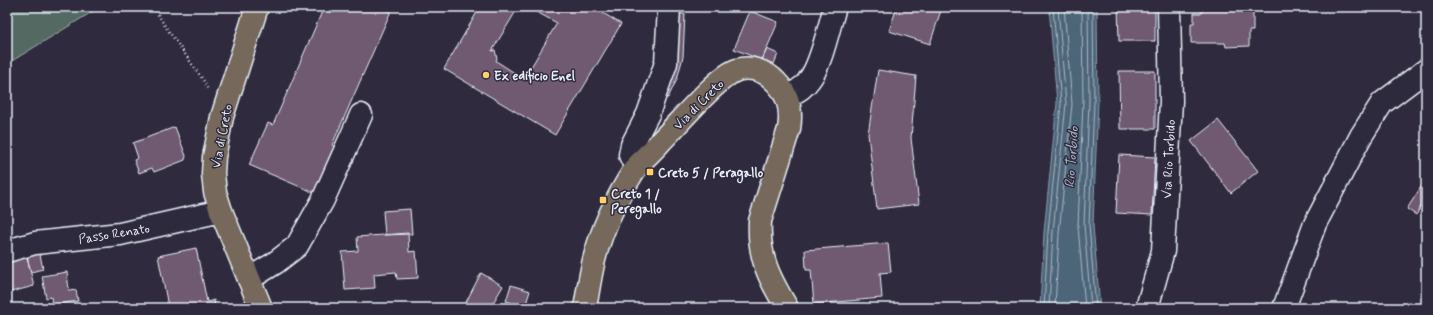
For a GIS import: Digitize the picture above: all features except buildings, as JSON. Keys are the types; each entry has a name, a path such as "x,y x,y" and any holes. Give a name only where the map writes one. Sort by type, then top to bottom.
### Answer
{"main road":[{"name":"Via di Creto","path":"257,7 222,117 214,157 214,174 215,192 220,211 261,308"},
{"name":"Via di Creto","path":"585,308 594,260 604,230 619,197 636,168 710,90 726,76 737,70 748,69 759,70 767,74 782,88 787,97 790,108 791,118 789,129 760,221 759,236 766,268 787,308"}],"street":[{"path":"636,168 630,155 632,145 648,114 666,63 669,7"},
{"path":"787,97 799,90 809,81 815,71 835,7"},
{"name":"Via Rio Torbido","path":"1148,308 1163,251 1171,102 1169,7"},
{"path":"1284,308 1315,224 1324,204 1361,136 1382,103 1426,70"},
{"path":"249,279 275,263 297,246 323,200 361,114"},
{"name":"Passo Renato","path":"7,251 35,244 120,234 220,211"}],"path":[{"path":"155,7 165,26 204,81 222,117"}],"green space":[{"path":"7,7 100,7 7,64"}],"water":[{"name":"Rio Torbido","path":"1049,7 1097,7 1098,102 1093,225 1100,308 1040,308 1044,232 1057,103"}],"place":[{"name":"Ex edificio Enel","path":"486,75"},
{"name":"Creto 5 / Peragallo","path":"650,172"},
{"name":"Creto 1 / Peregallo","path":"603,200"}]}
